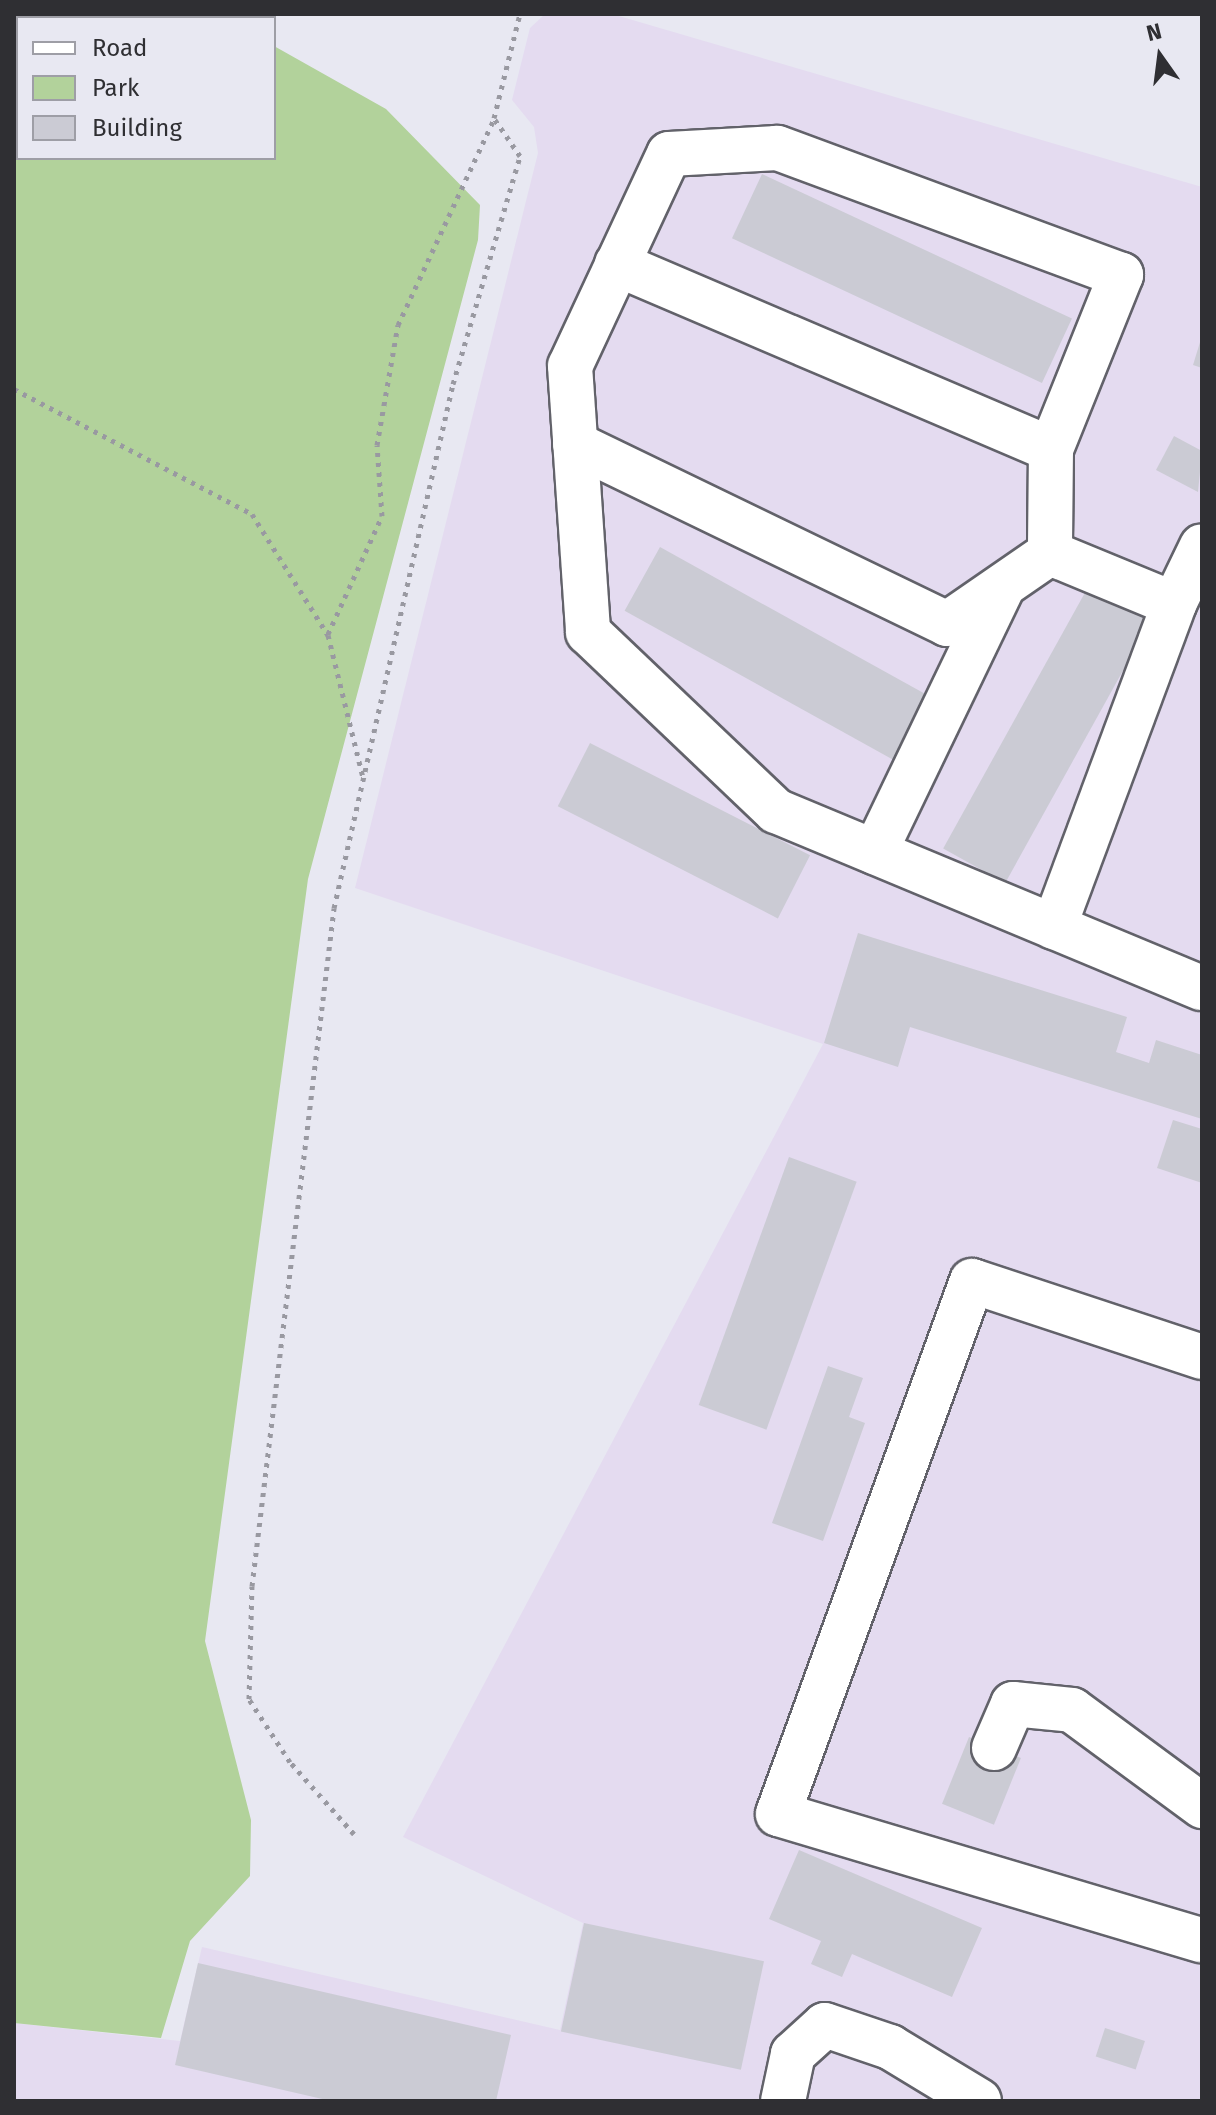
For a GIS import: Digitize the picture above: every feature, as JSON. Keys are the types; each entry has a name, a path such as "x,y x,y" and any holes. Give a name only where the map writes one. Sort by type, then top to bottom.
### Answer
{"lane":[{"path":"1050,553 1051,449 1121,275 777,148 669,154 570,366 588,632 776,811 1202,988"},
{"path":"617,264 1051,449"},
{"path":"575,444 947,624 1050,553"},
{"path":"1050,553 1174,604"},
{"path":"1054,927 1174,604 1200,555"},
{"path":"875,852 1003,586"},
{"path":"1202,1357 972,1281 778,1814 1202,1940"},
{"path":"994,1748 1013,1704 1072,1710 1202,1806"},
{"path":"783,2101 793,2054 825,2025 890,2047 979,2101"}],"path":[{"path":"328,635 382,516 377,445 398,325 494,118 520,14"},
{"path":"354,1834 290,1762 249,1699 252,1586 332,924 453,384 520,156 494,118"},
{"path":"14,389 252,514 328,635 363,779"}],"shaded area":[{"path":"545,14 612,14 1202,187 1202,2101 14,2101 14,2023 180,2041 202,1947 560,2030 583,1923 403,1837 823,1044 355,888 538,153 534,127 512,100 530,28"}],"green space":[{"path":"14,14 122,16 16,16 16,160 276,160 276,47 386,109 480,205 478,240 308,879 205,1641 251,1820 250,1876 190,1941 161,2038 14,2023"}],"building":[{"path":"762,174 1072,319 1042,383 732,238"},
{"path":"1202,340 1202,368 1193,365"},
{"path":"1174,436 1202,451 1198,492 1156,470"},
{"path":"660,547 929,696 893,760 625,611"},
{"path":"1092,580 1154,614 1005,883 943,849"},
{"path":"590,743 810,855 778,918 558,806"},
{"path":"858,933 1127,1017 1116,1052 1149,1063 1156,1040 1202,1055 1202,1119 910,1027 898,1067 824,1043"},
{"path":"1173,1120 1202,1129 1202,1183 1157,1168"},
{"path":"789,1157 857,1182 766,1430 699,1405"},
{"path":"828,1366 863,1378 849,1417 865,1423 823,1541 772,1523"},
{"path":"969,1737 1021,1758 994,1825 942,1804"},
{"path":"799,1850 982,1928 952,1997 852,1954 842,1977 811,1964 821,1941 769,1919"},
{"path":"584,1923 764,1961 741,2070 561,2032"},
{"path":"198,1963 511,2035 496,2101 331,2101 175,2065"},
{"path":"1105,2028 1145,2041 1136,2070 1096,2057"}]}
